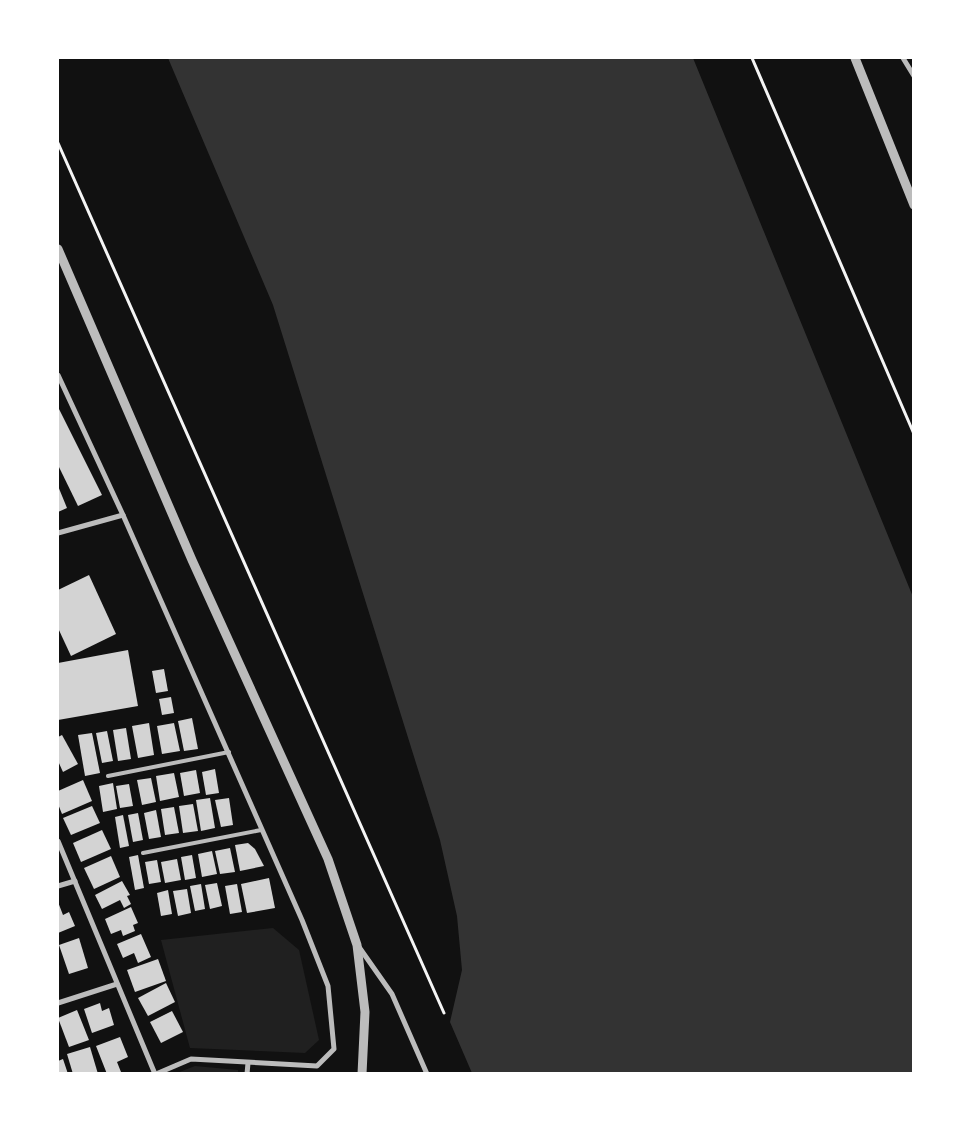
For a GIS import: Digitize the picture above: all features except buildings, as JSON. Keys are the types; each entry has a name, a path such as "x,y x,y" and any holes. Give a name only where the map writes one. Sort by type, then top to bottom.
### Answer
{"street":[{"path":"855,58 914,205"},
{"path":"903,58 914,76"},
{"path":"58,249 192,560 328,859 357,945 366,1012 362,1074"},
{"path":"58,375 123,515 302,920 328,986 334,1050 317,1066 192,1059 155,1074 58,841"},
{"path":"58,533 123,515"},
{"path":"58,886 74,881"},
{"path":"357,945 392,994 427,1074"},
{"path":"58,1003 117,984"},
{"path":"247,1074 248,1063"}],"lane":[{"path":"108,776 229,752"},
{"path":"143,853 261,830"}],"path":[{"path":"752,58 914,434"},
{"path":"58,143 444,1013"}],"shaded area":[{"path":"168,58 693,58 913,597 913,1073 472,1073 450,1022 462,970 457,916 440,840 273,305"},
{"path":"273,928 299,950 319,1040 305,1053 190,1048 161,940"},
{"path":"195,1066 238,1070 238,1073 177,1073"}]}
